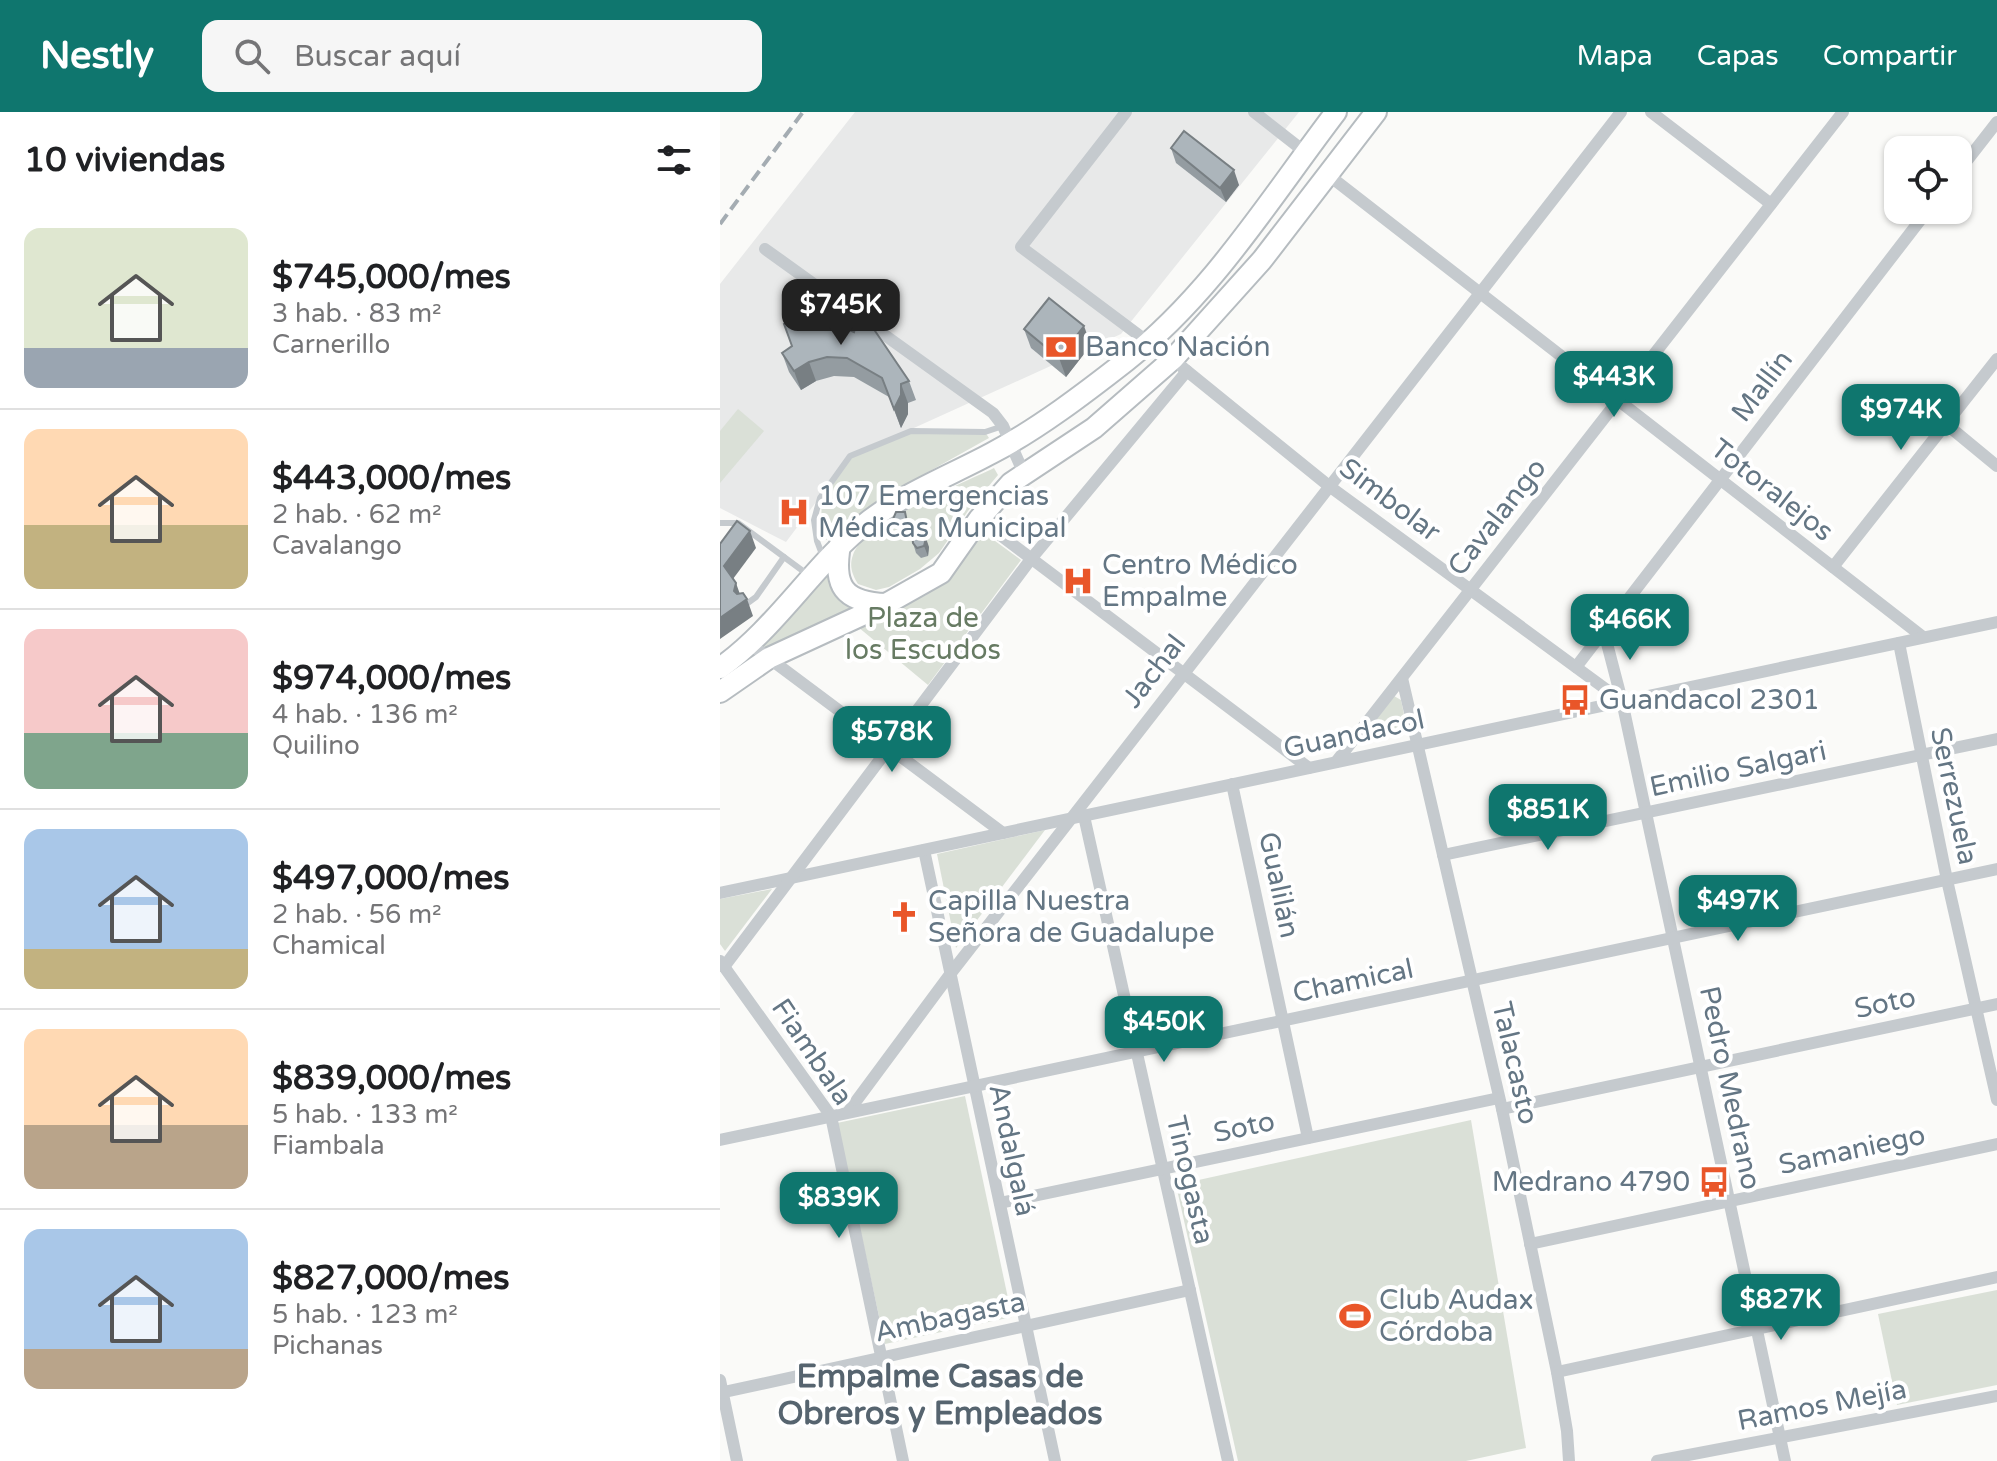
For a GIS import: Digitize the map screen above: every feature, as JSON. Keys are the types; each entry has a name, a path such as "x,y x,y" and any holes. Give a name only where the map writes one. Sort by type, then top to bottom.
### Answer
{"main road":[{"path":"720,668 750,644 824,560 868,521 1111,372 1148,342 1205,283 1336,112"},
{"path":"720,692 769,658 886,604 941,573 979,519 1011,483 1094,428 1180,365 1376,112"},
{"path":"840,545 836,567 848,595 866,603 886,604"}],"street":[{"path":"1126,112 1021,247 1148,342"},
{"path":"1254,112 1305,152"},
{"name":"Jachal","path":"848,1112 1070,819 1621,112"},
{"path":"1651,112 1771,204"},
{"name":"Cavalango","path":"1336,762 1843,112"},
{"path":"1972,154 1997,122"},
{"name":"Totoralejos","path":"1327,174 1923,637"},
{"name":"Mallín","path":"1576,667 1917,224"},
{"path":"765,249 993,413 1024,474"},
{"path":"1833,567 1997,359"},
{"path":"722,964 792,878 1180,365"},
{"name":"Simbolar","path":"1180,365 1329,486 1622,701"},
{"path":"1946,424 1997,466"},
{"path":"979,519 1309,768"},
{"name":"Guandacol","path":"720,893 1997,622"},
{"name":"Pedro Medrano","path":"1604,632 1622,701 1785,1461"},
{"name":"Serrezuela","path":"1899,643 1947,880 1997,1100"},
{"path":"750,644 1003,833"},
{"name":"Talacasto","path":"1402,678 1500,1103 1557,1372 1569,1461"},
{"name":"Emilio Salgari","path":"1443,855 1997,739"},
{"name":"Gualilán","path":"1232,784 1308,1138"},
{"name":"Tinogasta","path":"1084,816 1228,1461"},
{"name":"Andalgalá","path":"924,850 1055,1461"},
{"name":"Chamical","path":"720,1140 1997,869"},
{"name":"Fiambala","path":"722,964 831,1116 903,1461"},
{"name":"Soto","path":"1000,1203 1308,1138 1701,1067 1997,1004"},
{"name":"Samaniego","path":"1530,1244 1997,1144"},
{"path":"1557,1372 1997,1277"},
{"name":"Ambagasta","path":"721,1388 1190,1290"},
{"path":"721,1388 737,1461"},
{"name":"Ramos Mejía","path":"1657,1461 1997,1396"}],"lane":[{"path":"824,560 814,520 820,498 850,456 911,431 1006,435"},
{"path":"720,523 738,523 810,576"},
{"path":"745,605 756,597 784,557"}],"shaded area":[{"path":"855,112 1299,112 1121,334 850,457 786,542 720,508 720,284"}],"green space":[{"path":"738,409 764,431 720,483 720,431"},
{"path":"911,431 985,432 989,438 894,491 826,540 821,522 822,499 850,456"},
{"path":"994,468 998,475 939,553 920,569 889,587 876,590 858,584 852,570 853,555 874,530 915,506"},
{"name":"Plaza de los Escudos","path":"980,530 1021,560 928,685 858,627 926,595 956,567"},
{"path":"826,573 852,609 766,651 754,642"},
{"path":"1394,696 1401,700 1406,724 1402,730 1367,739 1362,737"},
{"path":"1045,830 956,948 937,854"},
{"path":"772,889 725,951 720,944 720,899"},
{"path":"965,1096 1012,1317 885,1344 837,1123"},
{"name":"Club Audax Córdoba","path":"1471,1120 1526,1448 1466,1461 1238,1461 1176,1185"},
{"path":"1997,1290 1997,1385 1897,1405 1878,1314"}],"building":[{"path":"1184,131 1234,170 1220,188 1171,148"},
{"path":"1049,298 1084,326 1059,358 1024,329"},
{"path":"803,299 810,308 827,316 831,327 838,325 854,332 857,321 864,329 871,325 909,381 901,384 901,395 894,409 882,378 847,358 827,357 809,362 794,371 782,353 792,346 784,324 795,317 790,307"},
{"path":"896,512 905,512 908,527 897,524 893,519"},
{"path":"737,521 750,531 724,566 736,583 734,591 743,593 747,599 720,618 720,544"},
{"path":"912,532 926,538 924,546 917,548"}],"railway":[{"path":"720,224 803,112"}],"place":[{"name":"Banco Nación","path":"1061,347"},
{"name":"107 Emergencias Médicas Municipal","path":"794,512"},
{"name":"Centro Médico Empalme","path":"1078,581"},
{"name":"Guandacol 2301","path":"1575,700"},
{"name":"Capilla Nuestra Señora de Guadalupe","path":"904,917"},
{"name":"Medrano 4790","path":"1714,1182"},
{"name":"Club Audax Córdoba","path":"1355,1316"}],"district":[{"name":"Empalme Casas de Obreros y Empleados","path":"940,1396"}]}
